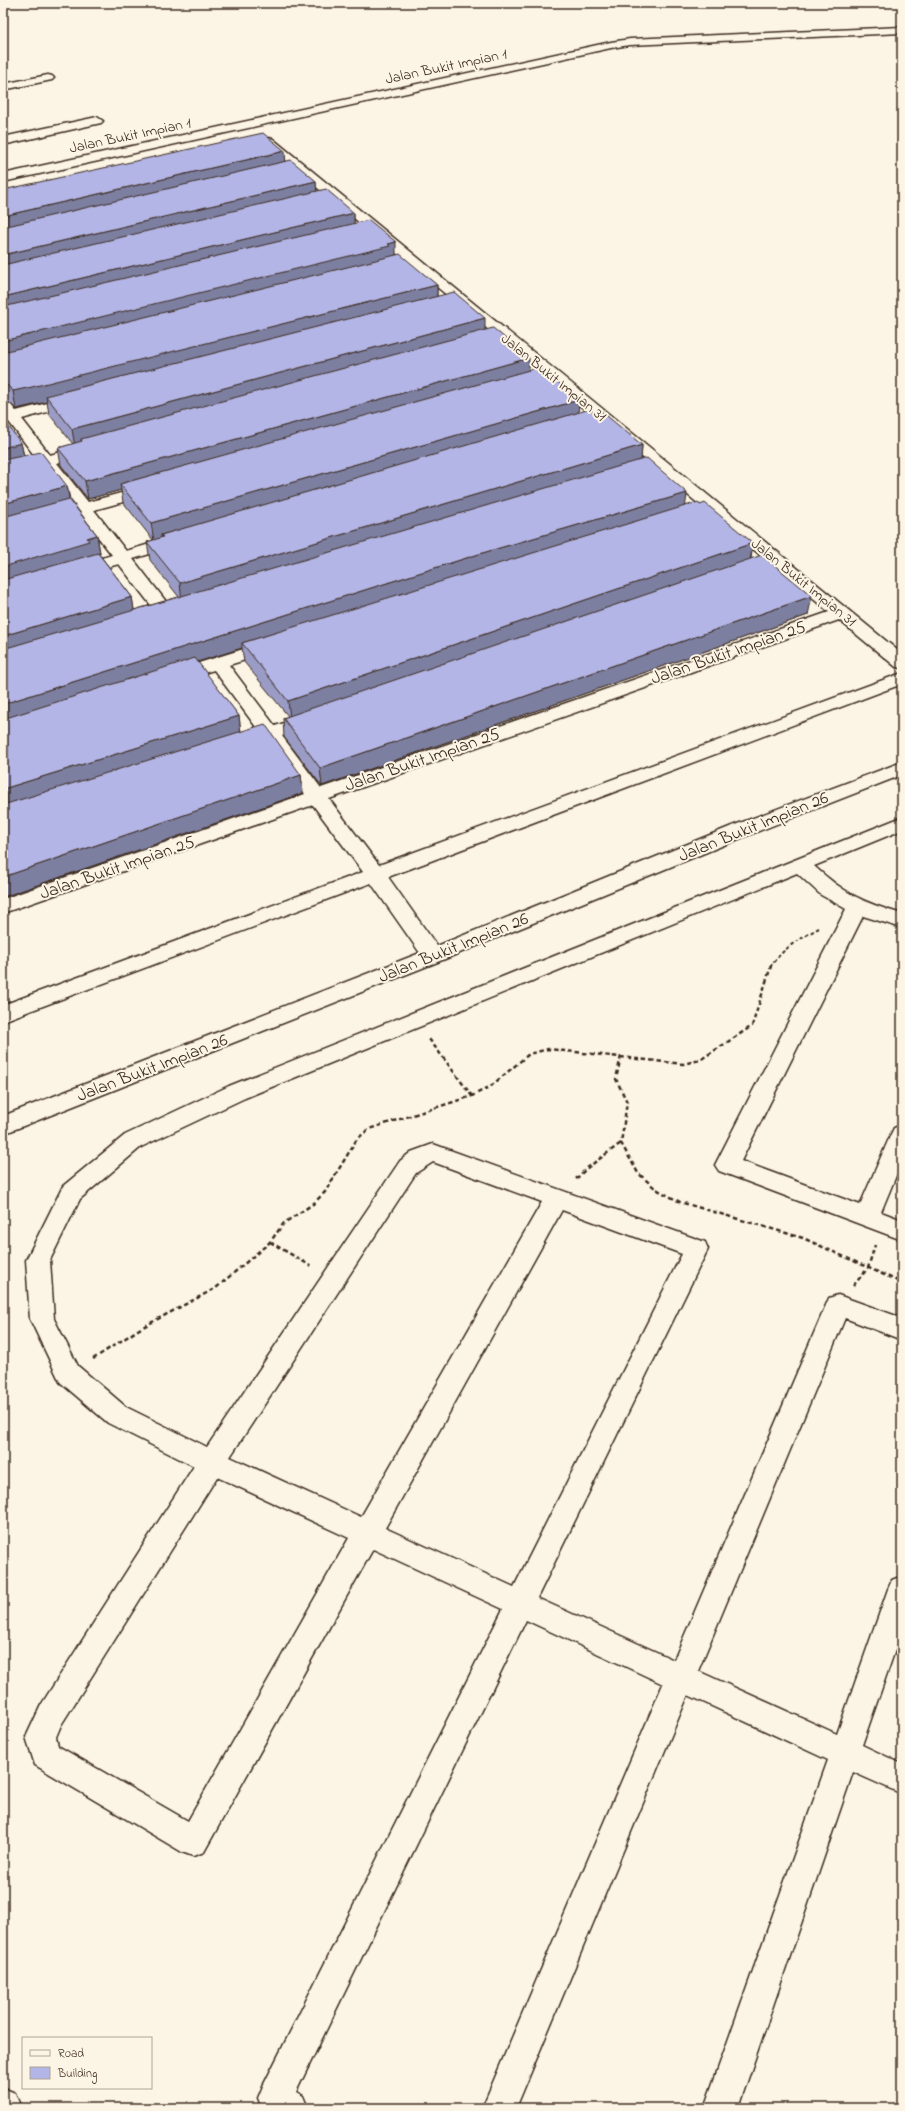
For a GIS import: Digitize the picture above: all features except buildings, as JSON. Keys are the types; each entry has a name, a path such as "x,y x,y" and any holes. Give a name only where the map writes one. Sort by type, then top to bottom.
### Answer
{"street":[{"path":"588,39 612,35 651,32 902,20"},
{"name":"Jalan Bukit Impian 1","path":"3,178 576,54 611,44 902,30"},
{"path":"3,87 48,78"},
{"path":"206,122 245,126 257,115 267,109"},
{"path":"3,141 97,121"},
{"name":"Jalan Bukit Impian 31","path":"245,126 274,147 337,198 603,417 653,466 706,510 778,561 902,663"},
{"path":"246,147 274,147"},
{"path":"286,173 301,169"},
{"path":"321,202 337,198"},
{"path":"360,234 376,230"},
{"path":"399,266 414,262"},
{"path":"446,305 461,301"},
{"path":"489,340 504,336"},
{"path":"536,379 552,375"},
{"path":"90,396 6,413 47,461 166,613"},
{"path":"588,421 603,417"},
{"path":"3,473 100,446"},
{"path":"3,530 161,487"},
{"path":"62,575 191,537"},
{"path":"757,568 778,561"},
{"name":"Jalan Bukit Impian 25","path":"3,906 842,613"},
{"path":"159,682 287,641"},
{"path":"218,663 375,874 433,956"},
{"path":"3,1013 902,678"},
{"path":"226,748 323,716"},
{"name":"Jalan Bukit Impian 26","path":"3,1125 433,956 739,831 902,768"},
{"path":"902,823 237,1092 133,1141 71,1193 38,1260 42,1319 69,1374 117,1415 212,1462 902,1779"},
{"path":"800,865 828,890 857,907 902,922"},
{"path":"857,907 727,1165 883,1223 902,1134"},
{"path":"283,2103 520,1604 696,1249 433,1153 419,1158 408,1167 212,1462 51,1715 41,1737 45,1755 193,1841 368,1534 556,1199"},
{"path":"499,2108 838,1305 902,1329"},
{"path":"721,2108 902,1589"}],"path":[{"path":"69,1374 141,1328 216,1288 270,1242 284,1223 313,1204 324,1192 354,1144 369,1129 472,1096 491,1086 529,1054 548,1049 683,1064 700,1060 752,1026 770,967 779,954 793,942 857,907"},
{"path":"415,1020 472,1096"},
{"path":"621,1056 616,1079 627,1102 621,1143 638,1173 656,1188 680,1202 803,1238 902,1283"},
{"path":"556,1199 587,1168 621,1143"},
{"path":"838,1305 868,1268 883,1223"},
{"path":"270,1242 299,1260 335,1276"}]}
